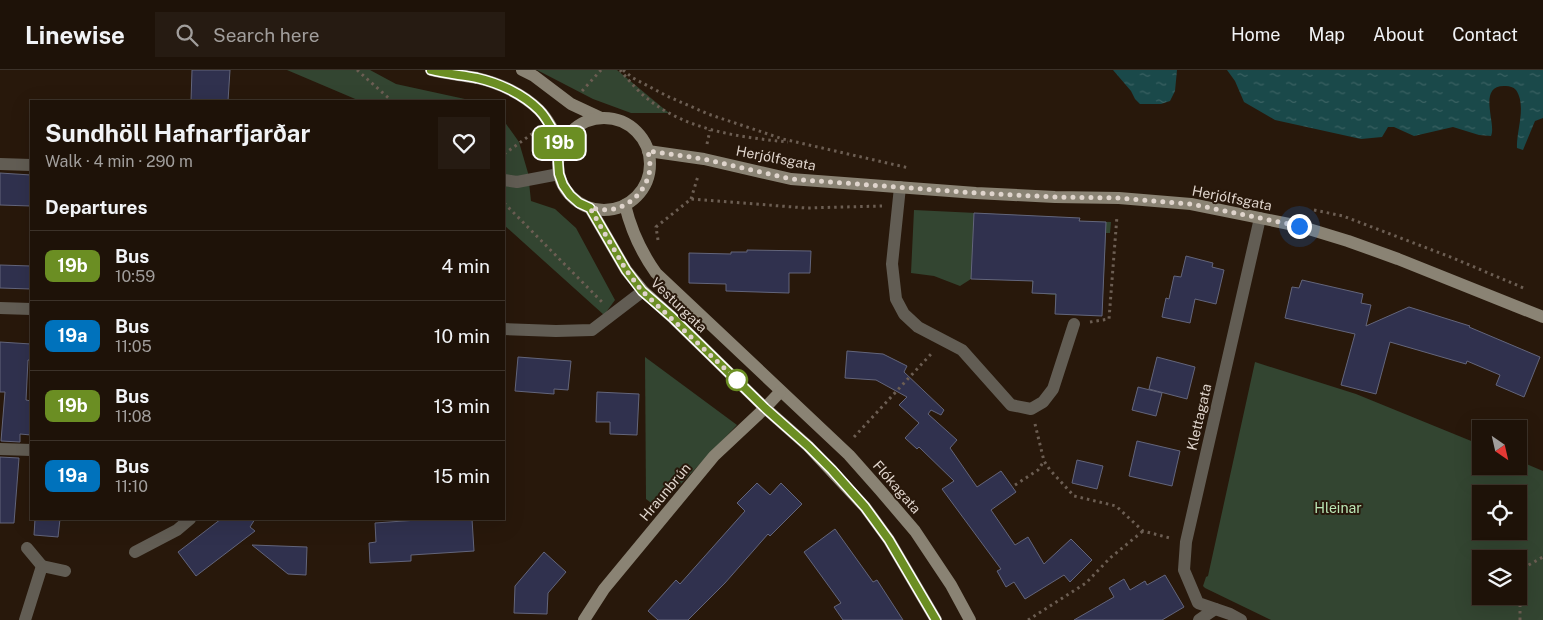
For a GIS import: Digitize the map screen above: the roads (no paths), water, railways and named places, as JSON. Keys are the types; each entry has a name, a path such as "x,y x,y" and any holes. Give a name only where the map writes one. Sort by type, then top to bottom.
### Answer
{"main road":[{"path":"431,70 477,78 509,89 539,110 561,146"},
{"path":"522,70 534,76 571,104 602,118 617,120 630,126 641,137 648,151 650,167 646,182 637,196 624,205 614,209 602,210 590,208 579,203 570,195 563,185 559,174 558,160 561,146 577,127 589,121 602,118"},
{"name":"Herjólfsgata","path":"648,151 704,159 791,179 1191,204 1299,226 1390,256 1543,317"},
{"name":"Vesturgata","path":"624,205 633,233 643,254 656,273 780,392"},
{"name":"Vesturgata","path":"590,208 626,270 642,291 672,317 765,408"},
{"name":"Hraunbrún","path":"584,620 604,589 714,456 780,392"},
{"name":"Flókagata","path":"780,392 848,455 915,531 951,586 970,620"},
{"path":"765,408 808,446 865,507 889,540 936,620"}],"street":[{"path":"0,164 30,165"},
{"path":"505,180 517,182 559,174"},
{"path":"900,187 892,264 896,299 904,314 918,327 962,350 1011,405 1031,409 1044,402 1053,389 1074,324"},
{"name":"Klettagata","path":"1241,620 1198,603 1184,570 1186,542 1260,218"},
{"path":"505,329 592,330 642,291"},
{"path":"0,308 30,309"},
{"path":"0,448 30,450"},
{"path":"135,552 177,530 189,520"},
{"path":"27,548 42,566 65,571"},
{"path":"26,620 42,566"},
{"path":"1199,620 1215,609"}],"water":[{"path":"1113,70 1177,70 1175,91 1170,101 1161,104 1140,104"},
{"path":"1227,70 1543,70 1543,118 1535,121 1523,150 1517,148 1521,111 1519,96 1516,90 1511,87 1497,87 1492,91 1490,98 1491,136 1479,135 1453,127 1414,136 1394,127 1388,127 1382,137 1361,139 1275,120 1244,102 1235,81"}],"park label":[{"name":"Hleinar","path":"1338,508"}]}
